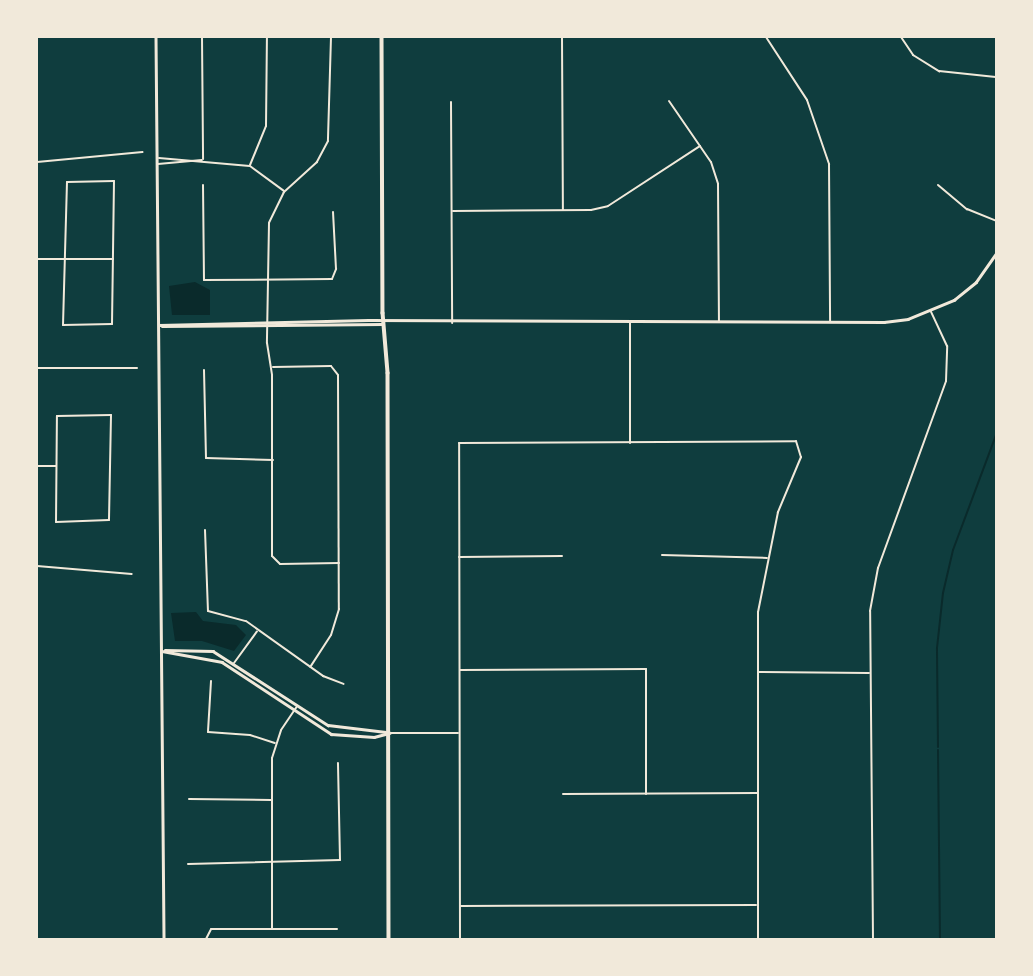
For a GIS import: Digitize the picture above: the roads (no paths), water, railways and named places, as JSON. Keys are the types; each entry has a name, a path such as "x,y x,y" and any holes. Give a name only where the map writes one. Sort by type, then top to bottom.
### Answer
{"main road":[{"path":"382,37 384,323 388,373 389,939"}],"street":[{"path":"156,37 164,939"},
{"path":"202,37 203,160"},
{"path":"250,166 266,126 267,37"},
{"path":"331,37 328,141 317,162 284,192 269,223 267,328 271,367 272,556 279,564 339,563"},
{"path":"562,37 563,210"},
{"path":"766,37 807,100 829,164 830,323"},
{"path":"901,37 913,55 939,71 996,78"},
{"path":"669,101 711,162 718,190 719,323"},
{"path":"451,102 452,323"},
{"path":"453,211 563,210 608,206 700,146"},
{"path":"37,162 143,152"},
{"path":"158,158 250,166 284,192"},
{"path":"158,164 203,160"},
{"path":"114,181 113,259 113,324 63,325 67,182 114,181"},
{"path":"203,185 204,280 332,279 336,269 333,212"},
{"path":"938,185 967,209 996,221"},
{"path":"159,325 267,321 884,322 931,312 976,282 996,253"},
{"path":"37,259 113,259"},
{"path":"873,939 870,611 878,568 946,381 947,346 931,312"},
{"path":"159,325 267,328 384,323"},
{"path":"630,323 630,443"},
{"path":"271,367 335,369 339,563 336,622 310,667"},
{"path":"37,368 137,368"},
{"path":"204,370 204,451 209,460 273,460"},
{"path":"111,415 109,520 56,522 56,466 57,416 111,415"},
{"path":"460,939 459,443 796,441 801,448 778,512 758,612 758,939"},
{"path":"37,466 56,466"},
{"path":"205,530 208,611 237,618 310,667 344,684"},
{"path":"662,555 768,558"},
{"path":"458,557 562,556"},
{"path":"37,566 132,574"},
{"path":"232,667 258,630"},
{"path":"161,651 201,648 235,662 297,706 339,729 389,733 459,733"},
{"path":"161,651 211,657 232,667 293,711 331,734 374,737 389,733"},
{"path":"459,670 646,669 646,794"},
{"path":"758,672 870,673"},
{"path":"211,681 208,732 250,735 275,743"},
{"path":"272,929 275,743 297,706"},
{"path":"188,864 272,864 340,860 338,763"},
{"path":"563,794 758,793"},
{"path":"189,799 272,800"},
{"path":"460,906 757,905"},
{"path":"206,939 211,929 337,929"}],"water":[{"path":"195,282 210,290 210,315 172,315 169,286"},
{"path":"196,612 203,621 236,625 246,635 234,651 202,641 175,641 171,613"}],"waterway":[{"path":"938,747 937,648 943,593 953,550 996,435"},
{"path":"938,750 940,939"}]}
